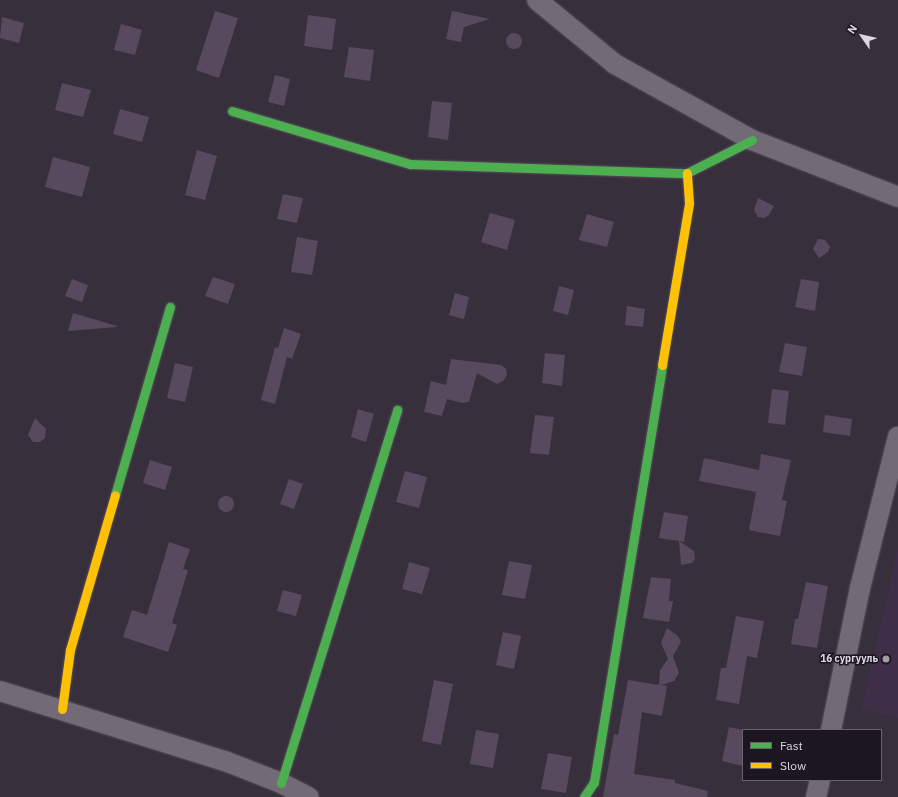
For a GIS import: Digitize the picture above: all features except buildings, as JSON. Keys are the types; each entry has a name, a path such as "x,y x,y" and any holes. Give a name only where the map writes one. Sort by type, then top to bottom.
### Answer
{"street":[{"path":"537,0 614,64 752,140 898,197"},
{"path":"232,111 410,164 687,173 752,140"},
{"path":"584,797 594,782 597,766 688,204 687,173"},
{"path":"62,709 70,650 170,307"},
{"path":"281,783 397,410"},
{"path":"831,729 860,588 898,437"},
{"path":"0,691 62,709 225,761 281,783 309,797"},
{"path":"816,797 820,781"}],"shaded area":[{"name":"16 сургууль","path":"898,548 898,718 861,709"}],"traffic: fast":[{"path":"232,111 410,164 687,173 752,140"},
{"path":"115,495 170,307"},
{"path":"584,797 594,782 662,365"},
{"path":"281,783 397,410"}],"traffic: slow":[{"path":"662,365 689,203 687,173"},
{"path":"62,709 70,650 115,495"}],"place":[{"name":"16 сургууль","path":"886,659"}]}
